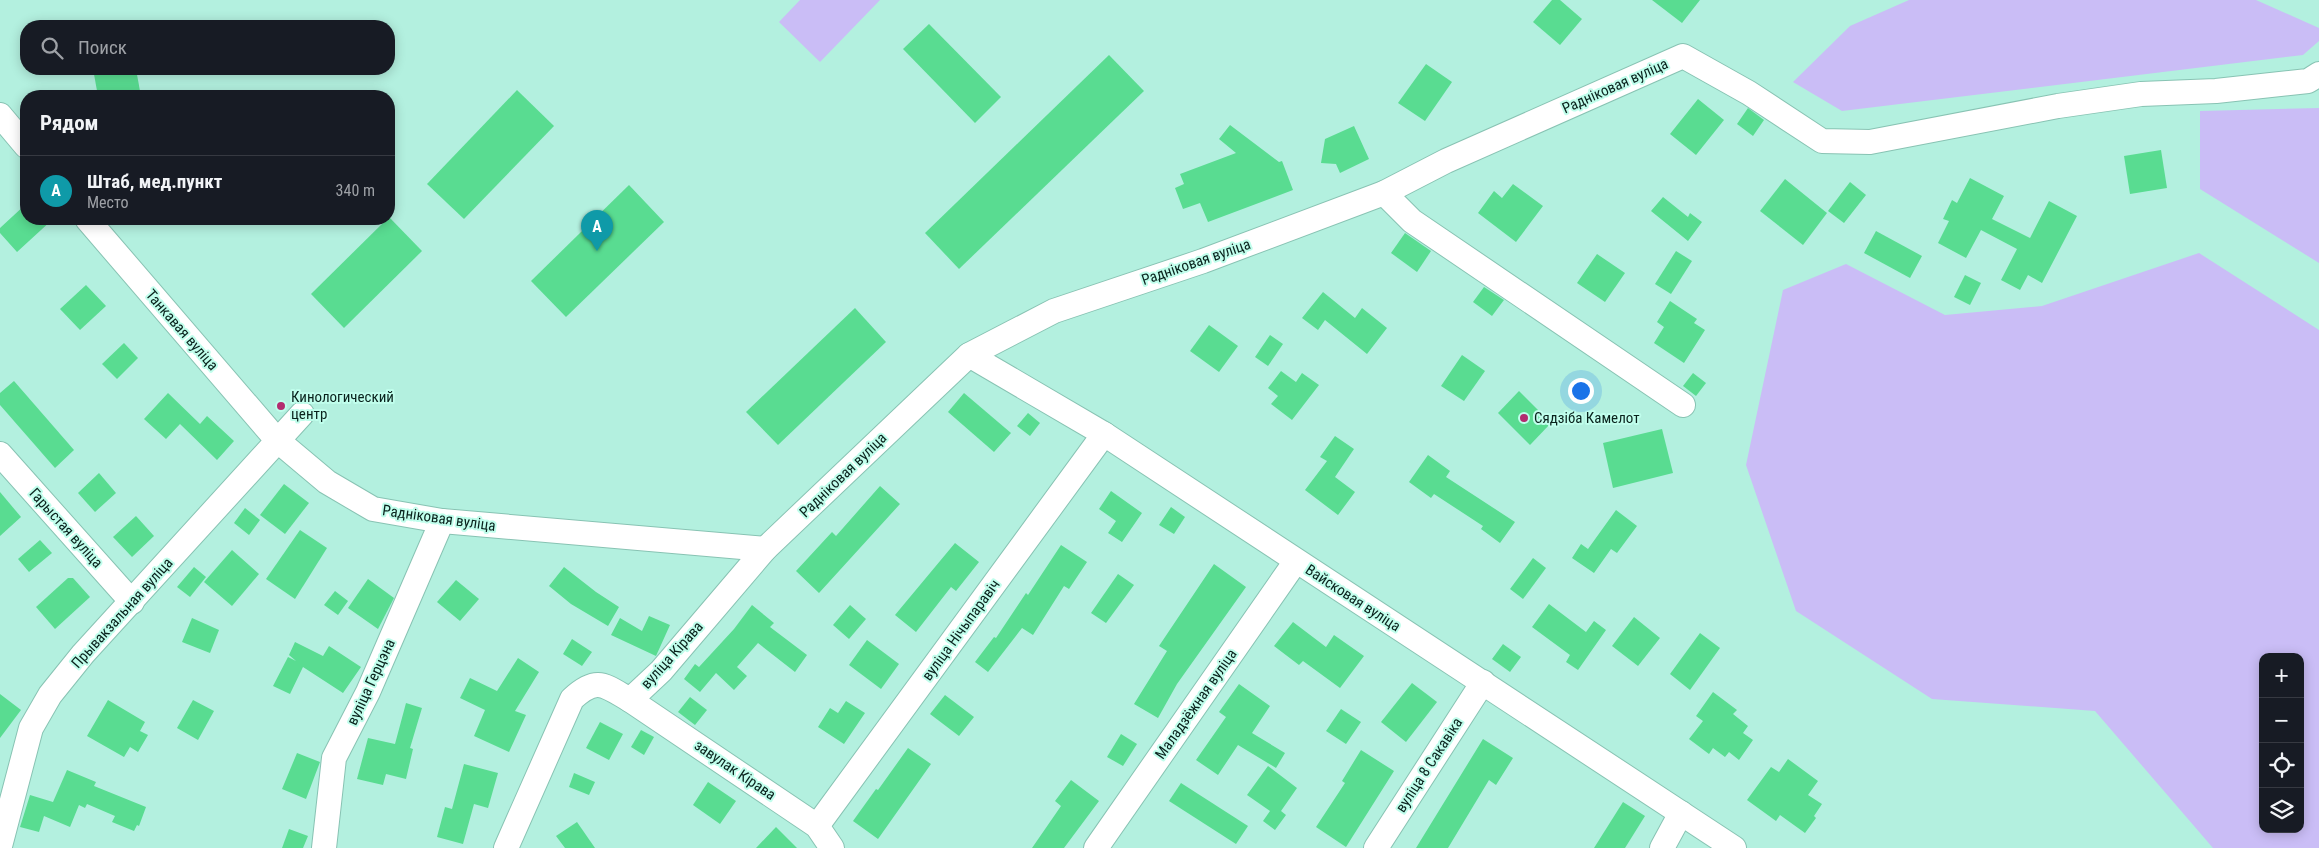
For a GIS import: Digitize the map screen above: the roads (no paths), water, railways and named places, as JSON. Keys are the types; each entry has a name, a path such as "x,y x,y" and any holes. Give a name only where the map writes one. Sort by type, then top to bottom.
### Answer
{"street":[{"name":"Радніковая вуліца","path":"277,440 327,482 373,509 442,522 765,549 969,355 1054,311 1203,260 1384,193 1446,161 1683,56 1749,94 1822,141 1870,142 2058,106 2142,94 2216,92 2308,81 2319,74"},
{"path":"0,115 20,139"},
{"path":"1384,193 1412,221 1683,405"},
{"name":"Танкавая вуліца","path":"92,225 277,440"},
{"name":"Вайсковая вуліца","path":"969,355 1104,434 1734,848"},
{"name":"Прывакзальная вуліца","path":"0,846 7,784 31,728 50,695 84,654 302,414"},
{"name":"вуліца Нічыпаравіч","path":"817,826 1104,434"},
{"name":"Гарыстая вуліца","path":"0,454 132,602"},
{"name":"вуліца Герцэна","path":"324,848 334,758 368,692 442,522"},
{"name":"вуліца Кірава","path":"506,848 572,699 585,686 603,685 630,700 661,671 765,549"},
{"name":"Маладзёжная вуліца","path":"1096,848 1296,561"},
{"name":"вуліца 8 Сакавіка","path":"1376,848 1483,682"},
{"name":"завулак Кірава","path":"630,700 817,826 832,848"},
{"path":"1662,848 1681,813"}],"place":[{"name":"Штаб, мeд.пункт","path":"597,251"},
{"name":"Кинологический центр","path":"281,406"},
{"name":"Сядзіба Камелот","path":"1524,418"}]}
